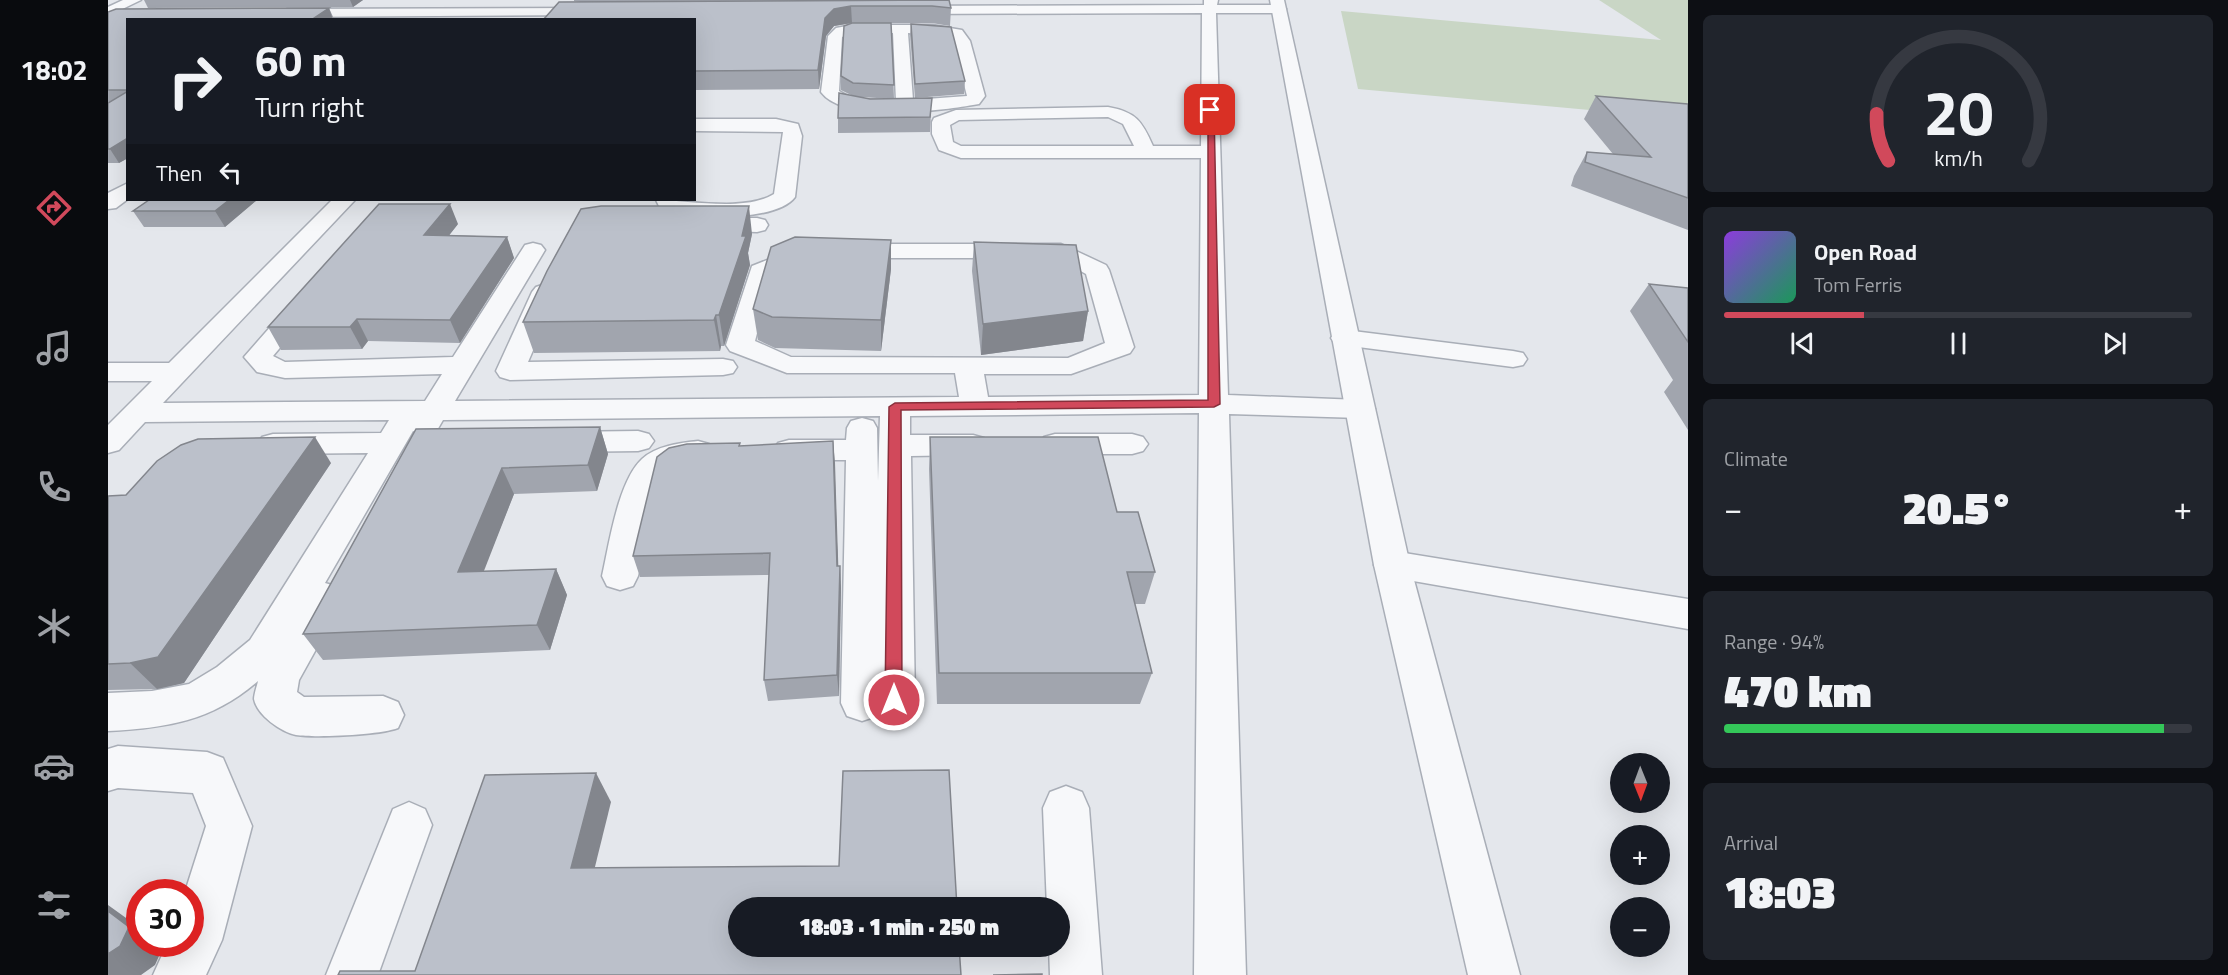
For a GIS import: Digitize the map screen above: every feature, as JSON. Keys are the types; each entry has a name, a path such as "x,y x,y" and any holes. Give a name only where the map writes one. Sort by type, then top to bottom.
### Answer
{"street":[{"path":"108,13 134,0"},
{"path":"295,13 317,0"},
{"path":"1211,4 1208,24 1220,975"},
{"path":"886,10 1278,4 1392,565 1494,975"},
{"path":"945,10 949,30"},
{"path":"272,13 371,16 522,16 606,12"},
{"path":"108,13 143,14"},
{"path":"852,29 900,29 949,30 957,33 962,41 976,96 973,100 959,103 858,106 839,101 830,92 835,36 841,31 852,29"},
{"path":"900,29 905,105"},
{"path":"1146,152 1136,127 1123,114 956,115 942,122 942,143 946,148 961,152 1146,152 1211,152"},
{"path":"667,201 671,206 685,209 766,206 777,202 784,196 793,136 791,128 776,125 696,125"},
{"path":"108,203 126,190"},
{"path":"108,443 343,201"},
{"path":"654,225 757,225"},
{"path":"108,712 153,710 197,700 229,681 264,652 420,430 533,250"},
{"path":"807,251 1061,251 1096,270 1120,346 1071,366 968,365 787,365 740,345 761,271 807,251"},
{"path":"490,410 556,268"},
{"path":"320,286 258,357 267,366 285,370 462,365"},
{"path":"1345,338 1513,359"},
{"path":"968,365 975,406"},
{"path":"510,370 723,367"},
{"path":"108,372 177,372"},
{"path":"241,446 420,430 490,410 1214,404 1360,409"},
{"path":"878,702 879,407"},
{"path":"137,413 420,430"},
{"path":"383,715 296,716 275,699 279,678 420,430"},
{"path":"532,442 638,441"},
{"path":"762,450 1132,444"},
{"path":"620,576 646,473 662,459 680,453 728,450"},
{"path":"1392,565 1688,614"},
{"path":"108,770 118,767 207,773 229,826 196,940 179,975"},
{"path":"1066,808 1076,975"},
{"path":"352,975 409,825"}],"green space":[{"path":"1599,0 1688,0 1688,119 1358,89 1341,11 1661,40"}],"building":[{"path":"949,0 951,8 851,6 834,9 825,18 818,70 696,71 696,18 545,18 559,2"},
{"path":"329,8 314,18 126,18 126,90 108,90 108,12 116,9"},
{"path":"852,23 891,23 894,85 853,83 841,76 844,26"},
{"path":"911,24 951,27 965,81 915,84"},
{"path":"126,92 126,139 110,149 108,149 108,103"},
{"path":"839,93 870,99 932,98 930,117 838,118"},
{"path":"1596,96 1688,104 1688,198 1585,162 1587,152 1651,157"},
{"path":"148,201 228,201 215,211 133,211"},
{"path":"379,204 450,204 424,235 507,237 450,320 357,319 350,327 268,327"},
{"path":"601,206 749,206 742,236 746,236 719,315 716,315 714,320 523,322 547,271 581,209"},
{"path":"795,237 891,240 881,320 772,317 753,309 771,247"},
{"path":"974,242 1076,245 1088,311 983,324"},
{"path":"1649,284 1688,288 1688,342"},
{"path":"600,427 588,465 502,468 458,572 556,569 537,625 303,634 416,429"},
{"path":"315,437 158,657 130,663 108,664 108,496 126,495 157,461 181,445 198,439"},
{"path":"930,437 1098,437 1117,512 1138,512 1155,572 1127,572 1152,673 939,673"},
{"path":"833,441 837,566 840,566 837,675 764,680 770,553 633,556 657,457 669,448 687,444 740,443 739,446"},
{"path":"949,770 956,897 728,897 728,957 960,957 961,975 338,975 340,971 415,971 485,775 596,773 571,868 839,866 843,771"},
{"path":"108,911 126,925 126,933 120,946 108,954"},
{"path":"1042,974 1042,975 993,975"}],"route":[{"path":"894,700 895,407 1214,404 1210,110"}]}
